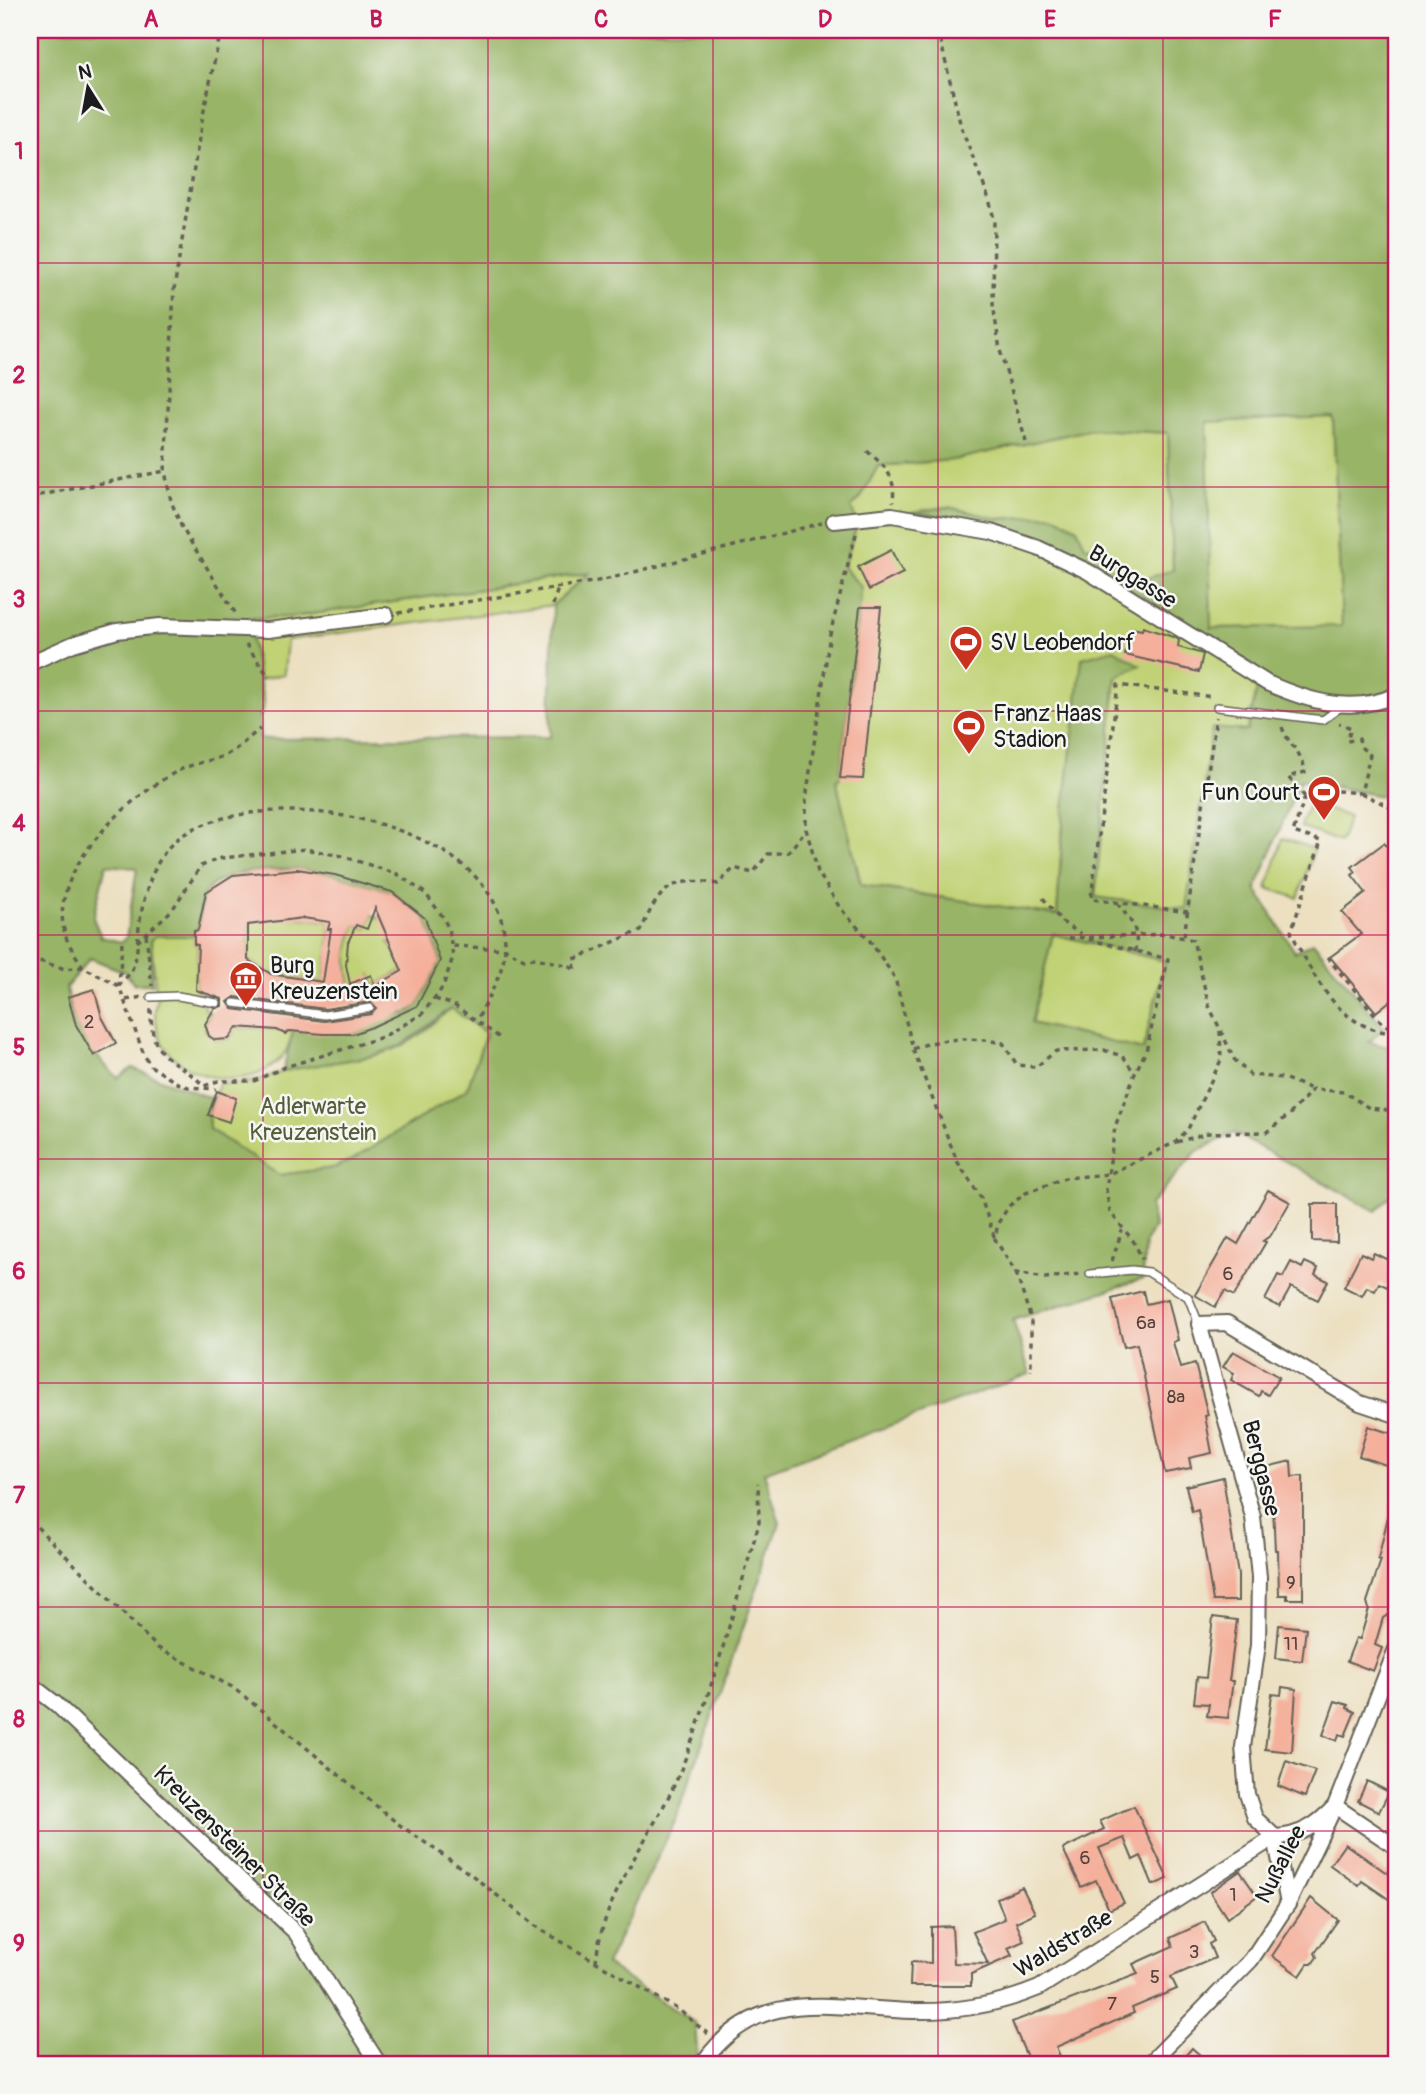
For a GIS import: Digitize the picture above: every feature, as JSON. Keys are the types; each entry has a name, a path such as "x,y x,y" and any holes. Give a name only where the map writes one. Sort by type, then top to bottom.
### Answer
{"street":[{"name":"Burggasse","path":"834,521 892,515 992,532 1038,548 1087,571 1266,683 1296,696 1342,706 1396,695"},
{"path":"30,663 73,644 117,631 160,626 291,627 386,615"},
{"path":"1199,1324 1227,1324 1360,1403 1396,1415"},
{"name":"Berggasse","path":"1199,1324 1253,1517 1259,1577 1258,1645 1243,1747 1247,1794 1255,1818 1275,1837 1288,1904"},
{"name":"Nußallee","path":"1149,2064 1251,1960 1288,1904 1335,1806 1396,1649"},
{"name":"Kreuzensteiner Straße","path":"30,1684 56,1704 296,1933 379,2064"},
{"path":"1275,1837 1294,1836 1320,1823 1335,1806 1396,1847"},
{"name":"Waldstraße","path":"702,2064 718,2042 739,2025 766,2013 795,2005 819,2004 914,2011 1009,2000 1039,1988 1275,1837"}],"lane":[{"path":"1217,707 1323,720 1342,706"},
{"path":"153,997 178,996 217,1003"},
{"path":"234,1003 325,1015 370,1008"},
{"path":"1090,1274 1148,1272 1188,1297 1199,1324"}],"path":[{"path":"221,30 202,120 174,289 165,471 171,501 182,528 219,585 242,628 247,649 269,677"},
{"path":"938,30 961,127 989,199 993,219 993,304 1000,350 1026,442"},
{"path":"867,450 890,471 894,489 892,515"},
{"path":"30,497 165,471"},
{"path":"862,517 830,634 806,799 806,829 818,872 840,908 870,941 895,978 913,1049 957,1161 981,1198 995,1239 1016,1273 1031,1319 1031,1371"},
{"path":"386,615 558,588 656,568 834,521"},
{"path":"553,605 558,588"},
{"path":"1184,936 1188,912 1218,697 1118,685 1091,899 1188,912"},
{"path":"1286,715 1282,722 1285,737 1303,757 1305,772 1288,777 1288,780 1299,786 1305,797"},
{"path":"1323,720 1351,728 1348,741 1359,739 1362,748 1370,755 1361,793"},
{"path":"119,986 83,967 65,934 63,914 71,876 111,821 144,793 181,769 228,754 260,729"},
{"path":"1396,810 1361,793 1315,789 1305,797 1293,832 1321,841 1291,932 1311,972 1349,1019 1363,1027 1396,1032"},
{"path":"119,986 132,969 148,885 164,856 181,836 231,816 299,811 374,822 420,839 455,857 485,888 494,902 506,950 497,980 477,1020"},
{"path":"453,946 506,950 524,959 536,958 570,966 575,971 574,959 641,931 653,902 669,886 695,880 718,884 734,867 753,873 768,854 789,852 806,829"},
{"path":"122,942 119,986 139,1046 151,1066 176,1083 188,1087 204,1086 218,1081 254,1081 285,1067 383,1037 422,1014 435,999 449,973 453,946 449,930 435,904 412,884 371,864 315,849 222,858 201,866 172,909 137,942"},
{"path":"1042,898 1070,929 1101,936"},
{"path":"1115,902 1138,935 1135,952"},
{"path":"146,934 153,997 150,1026 160,1052 204,1086 216,1089"},
{"path":"1139,1256 1133,1242 1110,1212 1106,1189 1115,1127 1146,1051 1168,959 1069,936 1184,936 1193,940 1198,948 1199,967 1209,1006 1234,1059 1250,1075 1283,1078 1313,1089 1344,1092 1369,1108 1396,1112 1392,1132 1396,1143"},
{"path":"1327,957 1382,1023 1396,1032"},
{"path":"30,958 65,969 83,967"},
{"path":"435,999 454,1005 500,1038"},
{"path":"1176,1142 1188,1129 1221,1060 1220,1029"},
{"path":"913,1049 932,1041 991,1040 1003,1043 1017,1065 1035,1067 1056,1051 1104,1050 1122,1056 1135,1073"},
{"path":"995,1239 998,1223 1010,1206 1026,1193 1065,1178 1109,1174 1176,1142 1208,1133 1267,1132 1290,1114 1313,1089"},
{"path":"1108,1272 1122,1230"},
{"path":"1016,1273 1045,1278 1090,1274"},
{"path":"596,1962 598,1939 636,1855 679,1773 759,1523 758,1483"},
{"path":"30,1520 158,1648 232,1687 397,1823 473,1876 538,1928 679,2010 718,2042"}],"green space":[{"path":"30,30 1396,30 1396,799 1300,780 1256,889 1295,952 1313,942 1384,1028 1369,1042 1396,1049 1396,1190 1376,1211 1234,1133 1197,1151 1150,1205 1154,1227 1145,1243 1143,1279 1013,1320 1030,1374 764,1472 780,1523 675,1821 606,1965 695,2023 698,2064 30,2064","holes":["1333,417 1342,626 1211,628 1207,422","1092,429 1168,433 1173,570 1142,580 1095,548 1085,546 1077,528 1053,515 999,519 948,507 911,512 1002,525 1073,553 1256,667 1258,685 1247,731 1212,728 1186,909 1095,897 1116,677 1140,665 1114,649 1082,658 1064,809 1057,915 861,885 836,780 840,778 861,587 843,567 857,524 851,507 860,499 878,466 953,460","589,573 553,605 550,737 260,739 260,718 264,705 247,618 292,617","106,865 137,868 126,938 121,942 101,937 93,918","297,869 335,875 392,892 425,918 440,961 417,1006 407,1013 397,1014 353,1034 293,1031 283,1071 372,1056 403,1045 451,1008 486,1033 467,1089 352,1160 333,1168 279,1175 209,1129 208,1114 213,1099 132,1068 118,1078 99,1059 84,1038 72,1015 66,988 90,958 125,972 134,984 152,984 151,940 155,936 194,936 194,931 198,930 206,892 224,878 248,872","1053,934 1165,961 1143,1050 1031,1023"]},
{"path":"1333,417 1342,627 1210,628 1207,421"},
{"name":"SV Leobendorf","path":"1092,429 1168,433 1173,571 1142,580 1095,548 1085,546 1077,528 1053,515 999,519 948,507 914,513 1002,525 1073,553 1256,667 1258,685 1247,731 1212,729 1186,909 1095,897 1116,677 1114,649 1064,809 1057,916 861,885 836,779 861,587 843,567 857,525 850,507 860,499 878,466 953,460"},
{"path":"590,573 553,605 287,640 284,674 258,680 246,618 292,617"},
{"name":"Fun Court","path":"1309,803 1349,817 1340,842 1300,827"},
{"path":"1283,838 1314,849 1298,898 1267,888"},
{"path":"372,915 382,919 402,936 389,942 404,969 375,986 371,975 354,1004 349,973 349,945 356,925 367,929"},
{"path":"303,918 330,922 323,982 271,974 248,960 248,920"},
{"path":"1053,934 1165,961 1143,1050 1031,1023"},
{"path":"155,936 194,936 194,944 198,945 196,990 202,994 204,1008 211,1013 207,1018 205,1030 215,1040 229,1039 237,1027 293,1031 284,1053 268,1069 248,1077 225,1078 202,1074 182,1064 166,1048 157,1027 155,1011 157,1001 151,940"},
{"name":"Adlerwarte Kreuzenstein","path":"451,1008 486,1033 467,1089 352,1160 333,1168 279,1175 209,1129 208,1114 219,1083 248,1083 301,1067 390,1051 416,1037"}],"building":[{"path":"891,550 903,573 869,590 858,567"},
{"path":"860,607 881,607 863,779 840,778"},
{"path":"1143,627 1176,638 1179,640 1178,647 1203,654 1199,672 1125,655 1131,628 1142,630"},
{"path":"1384,843 1396,857 1396,996 1376,1012 1330,957 1361,934 1342,912 1366,893 1352,875 1356,872 1352,867"},
{"name":"Burg Kreuzenstein","path":"297,869 335,875 392,892 425,918 440,961 417,1006 353,1034 290,1031 285,1034 277,1030 237,1027 229,1039 215,1040 209,1036 205,1024 214,1009 222,1006 222,999 196,990 198,945 194,944 194,931 198,930 206,892 233,875","holes":["375,908 402,971 375,986 371,975 350,984 346,965 348,942 356,925 367,929","303,918 330,922 323,982 271,974 248,960 248,925","235,997 325,1009 370,1002 376,1008 371,1014 324,1021 233,1009 228,1002"]},
{"path":"94,989 102,1017 116,1043 94,1056 76,1025 68,997"},
{"path":"217,1091 236,1098 229,1122 208,1115"},
{"path":"1268,1190 1290,1202 1271,1235 1263,1241 1266,1242 1234,1296 1225,1291 1215,1307 1195,1295 1228,1238 1238,1244"},
{"path":"1312,1204 1337,1204 1337,1242 1312,1241"},
{"path":"1361,1253 1371,1258 1374,1253 1390,1261 1388,1266 1395,1270 1387,1287 1379,1283 1375,1291 1367,1287 1362,1296 1344,1287"},
{"path":"1291,1262 1302,1268 1305,1262 1318,1268 1315,1275 1328,1281 1318,1300 1291,1287 1280,1307 1265,1300 1278,1275 1283,1277"},
{"path":"1143,1291 1146,1304 1168,1299 1178,1340 1173,1342 1180,1368 1195,1364 1208,1415 1205,1416 1212,1453 1189,1458 1191,1468 1165,1473 1137,1344 1124,1347 1112,1299"},
{"path":"1233,1351 1279,1377 1268,1395 1261,1391 1259,1396 1231,1380 1234,1373 1223,1367"},
{"path":"1368,1426 1396,1435 1396,1453 1392,1467 1359,1456"},
{"path":"1291,1461 1292,1477 1303,1476 1303,1599 1287,1599 1287,1595 1279,1595 1273,1506 1264,1506 1262,1468"},
{"path":"1223,1477 1238,1575 1238,1601 1213,1601 1198,1510 1192,1512 1186,1486"},
{"path":"1391,1504 1396,1505 1396,1602 1393,1612 1383,1618 1375,1645 1382,1648 1373,1671 1347,1661 1356,1638 1360,1639 1369,1609 1367,1602 1381,1560 1378,1559"},
{"path":"1213,1617 1237,1620 1229,1681 1233,1681 1228,1718 1207,1716 1209,1704 1194,1703 1197,1677 1206,1678"},
{"path":"1279,1625 1306,1628 1302,1661 1276,1658"},
{"path":"1282,1687 1296,1689 1292,1752 1265,1749 1272,1694 1281,1695"},
{"path":"1335,1701 1348,1705 1347,1708 1355,1712 1345,1736 1339,1734 1337,1741 1323,1735"},
{"path":"1286,1761 1315,1771 1305,1797 1278,1786"},
{"path":"1367,1781 1389,1792 1379,1812 1358,1801"},
{"path":"1134,1806 1168,1879 1153,1885 1141,1856 1133,1860 1124,1838 1099,1848 1124,1903 1109,1910 1096,1880 1081,1887 1063,1849 1104,1829 1100,1821"},
{"path":"1345,1844 1387,1873 1396,1859 1396,1904 1362,1881 1359,1886 1330,1865"},
{"path":"1240,1871 1257,1896 1227,1918 1210,1892"},
{"path":"1022,1887 1035,1913 1016,1922 1024,1941 1008,1948 1012,1956 971,1974 971,1986 910,1986 911,1962 931,1963 931,1927 952,1926 954,1963 988,1964 973,1932 1005,1919 997,1898"},
{"path":"1311,1898 1338,1920 1315,1953 1317,1957 1300,1976 1272,1956"},
{"path":"1205,1922 1214,1941 1209,1944 1215,1958 1171,1977 1177,1989 1132,2008 1134,2013 1056,2047 1060,2056 1030,2064 1012,2022 1138,1974 1133,1964 1173,1946 1170,1938"},
{"path":"1192,2048 1210,2064 1178,2064"}],"place":[{"name":"SV Leobendorf","path":"966,672"},
{"name":"Franz Haas Stadion","path":"969,756"},
{"name":"Fun Court","path":"1324,822"},
{"name":"Burg Kreuzenstein","path":"246,1008"}]}
